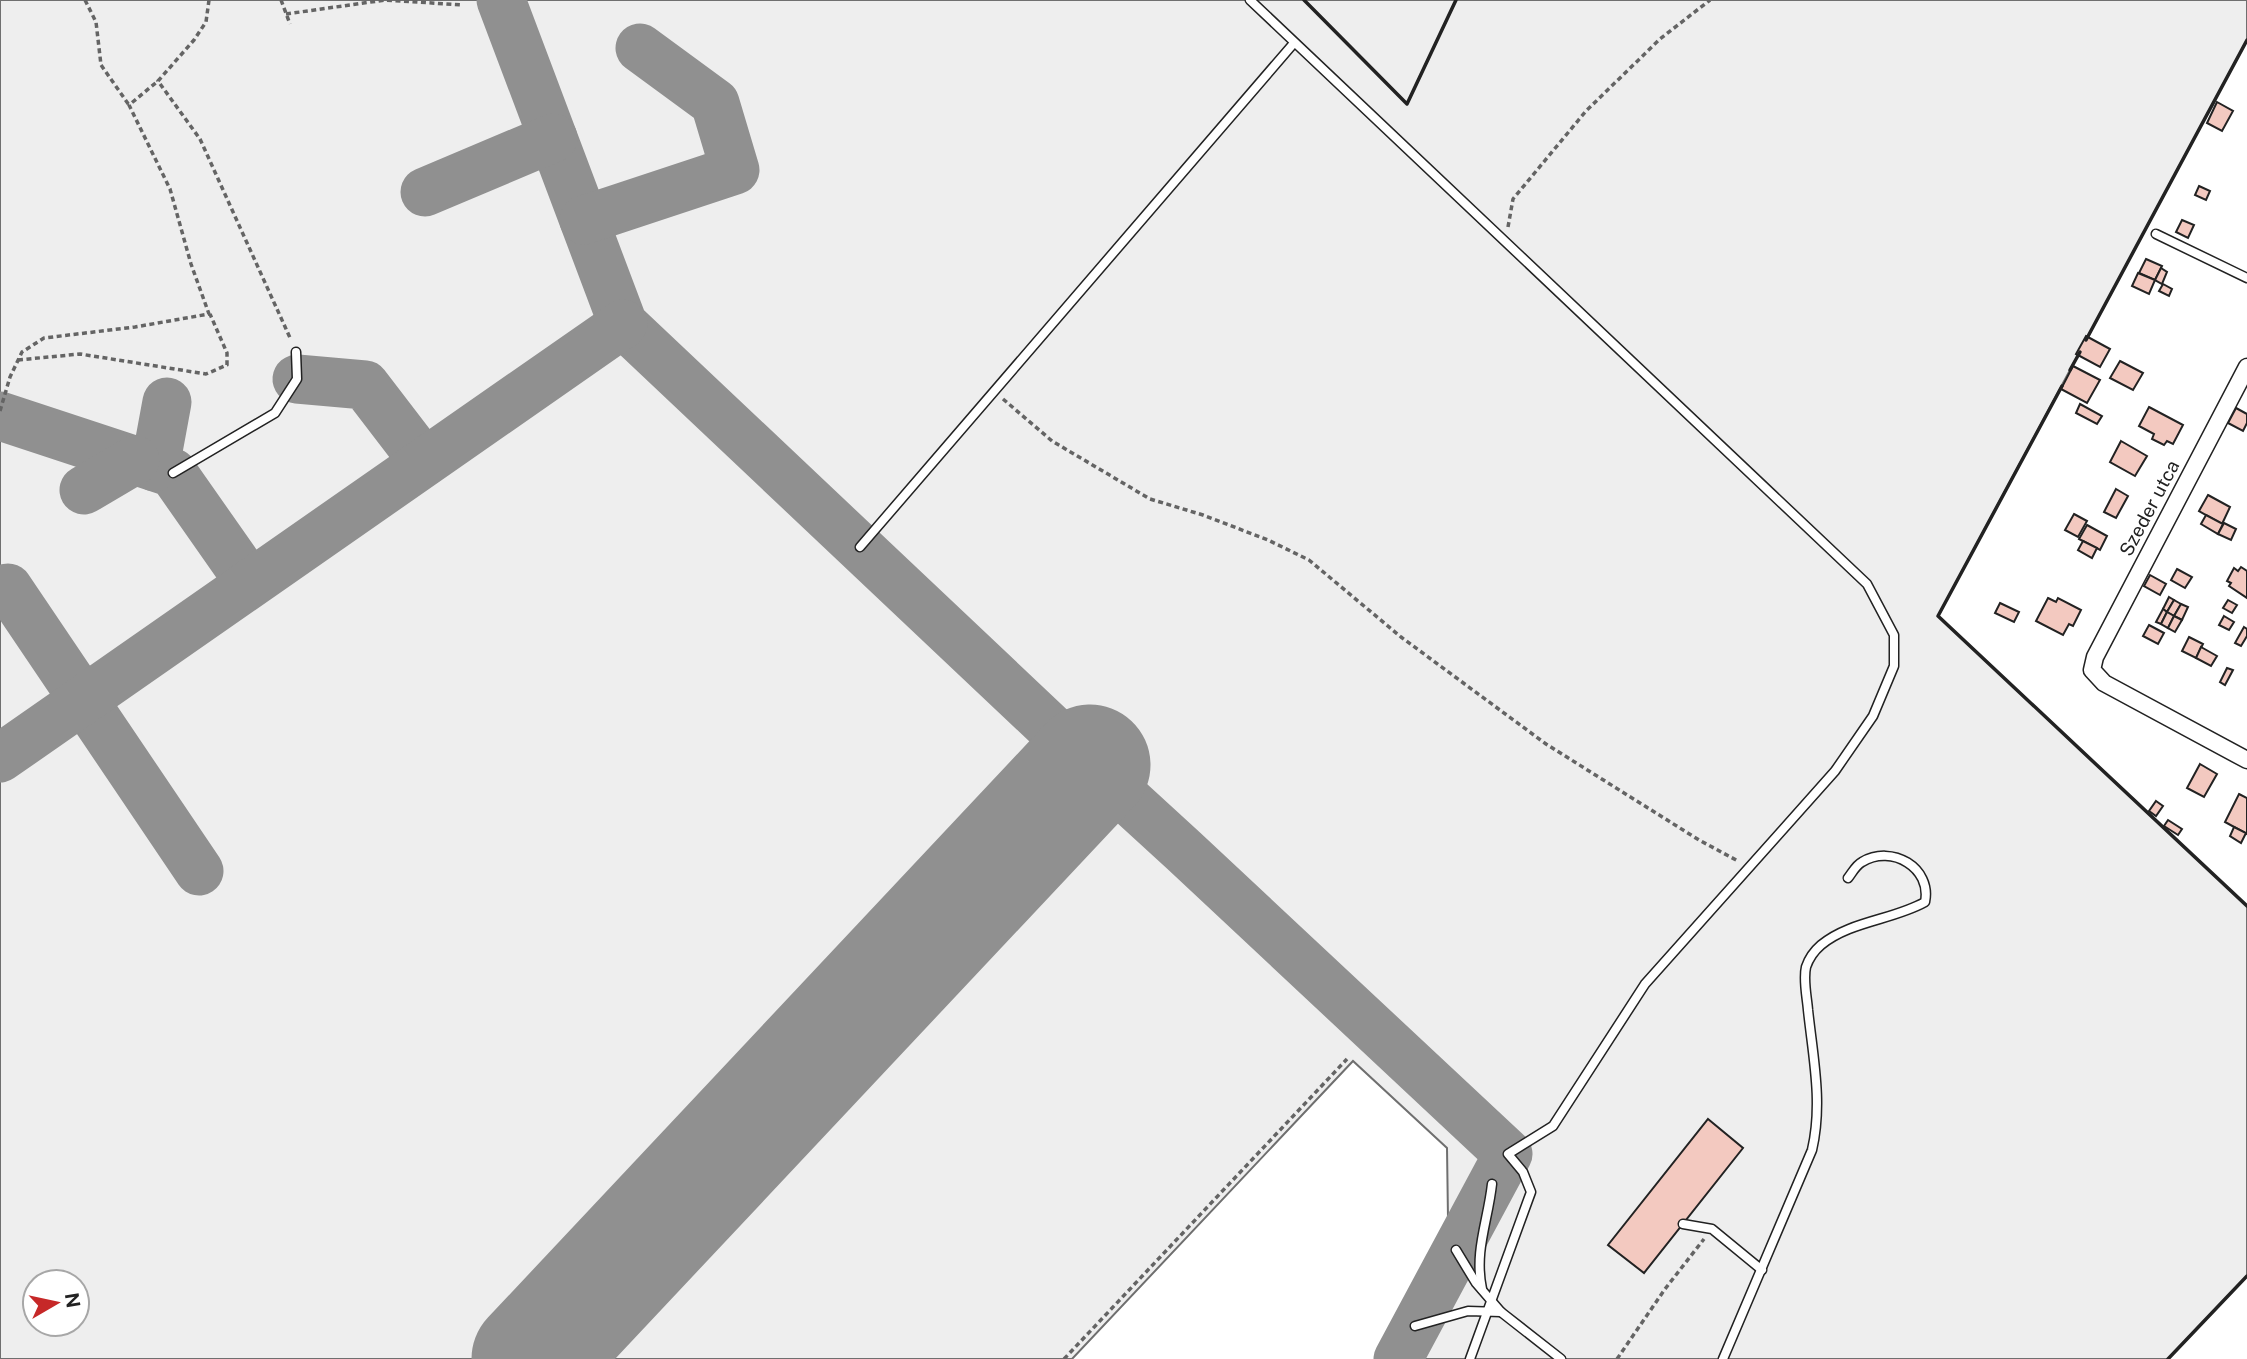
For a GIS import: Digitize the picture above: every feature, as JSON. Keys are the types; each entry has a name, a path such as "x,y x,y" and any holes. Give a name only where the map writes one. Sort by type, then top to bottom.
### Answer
{"street":[{"name":"Szeder utca","path":"2247,367 2095,657 2091,670 2104,683 2247,760"}],"lane":[{"path":"1250,0 1867,583 1894,635 1894,666 1873,716 1835,771 1645,984 1553,1126 1508,1153 1523,1172 1531,1192 1470,1359"},
{"path":"860,547 1294,43"},
{"path":"2156,234 2247,278"},
{"path":"173,473 275,413 297,379 296,352"},
{"path":"1723,1359 1812,1150 1817,1127 1818,1088 1805,970 1810,957 1822,944 1844,931 1910,911 1925,902 1927,892 1924,877 1909,863 1896,856 1874,857 1860,862 1848,878"},
{"path":"1482,1289 1478,1270 1482,1231 1489,1209 1492,1184"},
{"path":"1683,1224 1712,1229 1762,1270"},
{"path":"1457,1250 1465,1267 1501,1312 1561,1359"},
{"path":"1416,1326 1468,1311 1501,1312"}],"path":[{"path":"18,360 80,354 206,374 228,365 227,353 191,264 170,189 129,105 101,65 96,22 85,0"},
{"path":"129,105 158,81 183,54 206,22 209,0"},
{"path":"281,0 290,24"},
{"path":"1506,244 1513,199 1586,111 1660,39 1710,0"},
{"path":"286,14 378,1 463,5"},
{"path":"158,81 200,139 296,352"},
{"path":"0,411 10,377 22,352 44,338 135,327 209,314"},
{"path":"994,391 1052,441 1150,499 1203,515 1268,540 1309,560 1401,637 1546,744 1699,840 1749,867"},
{"path":"1065,1359 1347,1059"},
{"path":"1617,1359 1665,1289 1712,1229"}],"shaded area":[{"path":"0,0 2247,0 2247,40 1938,616 2247,906 2247,1276 2168,1359 1375,1359 1448,1219 1447,1148 1353,1061 1072,1359 0,1359"}],"building":[{"path":"2217,102 2233,111 2222,131 2207,123"},
{"path":"2199,186 2210,191 2206,200 2195,195"},
{"path":"2182,220 2194,225 2188,238 2176,232"},
{"path":"2146,259 2162,266 2155,280 2139,273"},
{"path":"2161,268 2167,272 2162,284 2155,280"},
{"path":"2138,273 2155,280 2149,294 2132,286"},
{"path":"2163,284 2172,289 2169,296 2159,291"},
{"path":"2086,336 2110,349 2100,367 2076,354"},
{"path":"2120,361 2143,373 2133,390 2110,378"},
{"path":"2073,366 2100,380 2087,403 2061,389"},
{"path":"2080,404 2102,416 2097,424 2076,413"},
{"path":"2149,407 2183,425 2173,444 2167,441 2164,445 2152,439 2154,434 2139,426"},
{"path":"2236,408 2247,414 2243,431 2228,423"},
{"path":"2121,441 2147,456 2135,476 2110,462"},
{"path":"2116,489 2128,496 2116,518 2104,512"},
{"path":"2208,495 2230,507 2222,524 2199,511"},
{"path":"2074,514 2087,521 2078,537 2065,530"},
{"path":"2206,515 2223,524 2218,534 2201,524"},
{"path":"2224,523 2236,529 2231,540 2218,534"},
{"path":"2087,525 2107,536 2100,550 2079,539"},
{"path":"2083,541 2097,548 2092,558 2078,550"},
{"path":"2241,567 2247,571 2247,598 2229,586 2231,583 2227,581 2234,568 2238,571"},
{"path":"2177,569 2192,577 2185,588 2171,580"},
{"path":"2150,575 2166,584 2160,595 2144,586"},
{"path":"2169,597 2174,600 2167,612 2163,609"},
{"path":"2048,598 2056,602 2058,598 2081,610 2073,626 2069,624 2063,635 2036,621"},
{"path":"2174,600 2181,604 2174,616 2167,612"},
{"path":"2228,600 2237,605 2232,613 2223,608"},
{"path":"2000,603 2019,612 2014,622 1995,613"},
{"path":"2181,604 2188,607 2182,620 2174,616"},
{"path":"2163,609 2167,612 2161,624 2156,622"},
{"path":"2167,612 2174,616 2168,628 2161,624"},
{"path":"2174,616 2182,620 2175,632 2168,628"},
{"path":"2224,616 2234,622 2229,630 2219,625"},
{"path":"2149,625 2164,633 2158,644 2143,636"},
{"path":"2244,627 2247,629 2247,636 2241,646 2235,643"},
{"path":"2189,637 2203,644 2196,658 2182,651"},
{"path":"2201,647 2217,656 2211,666 2196,658"},
{"path":"2227,668 2233,670 2225,685 2220,682"},
{"path":"2200,764 2217,774 2204,797 2187,788"},
{"path":"2239,794 2247,798 2247,834 2225,822"},
{"path":"2156,801 2163,806 2156,816 2149,811"},
{"path":"2168,820 2182,829 2178,835 2164,826"},
{"path":"2234,827 2246,833 2241,843 2230,836"},
{"path":"1708,1119 1743,1148 1644,1273 1608,1245"}],"taxiway":[{"path":"501,0 623,324 1090,765 1508,1154 1398,1359"},
{"path":"584,220 735,170 715,103 640,48"},
{"path":"425,192 553,138"},
{"path":"0,758 623,324"},
{"path":"297,379 365,385 424,462"},
{"path":"155,467 167,402"},
{"path":"0,416 173,473 250,583"},
{"path":"84,490 135,460"},
{"path":"8,588 199,871"}],"runway":[{"path":"532,1359 1090,765"}],"wall":[{"path":"1304,0 1407,104 1456,0"},
{"path":"2086,340 2247,40"},
{"path":"2070,370 2080,352"},
{"path":"2062,386 1938,616 2247,906"},
{"path":"2168,1359 2247,1276"}]}
